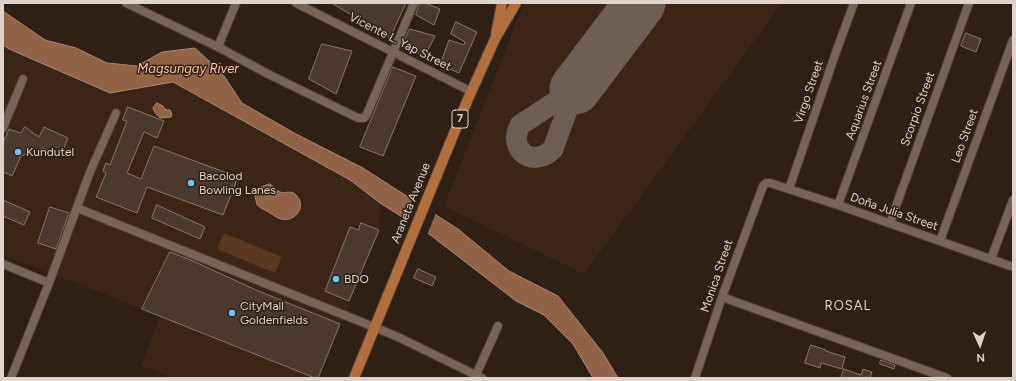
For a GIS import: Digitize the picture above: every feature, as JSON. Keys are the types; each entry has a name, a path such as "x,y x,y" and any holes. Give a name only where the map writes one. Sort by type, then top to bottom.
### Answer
{"main road":[{"name":"Araneta Avenue","path":"495,40 502,3"},
{"name":"Araneta Avenue","path":"354,378 374,326 472,92 495,40 516,3"}],"street":[{"path":"126,3 218,47 268,74 361,119 366,116 414,3"},
{"path":"218,47 236,3"},
{"name":"Vicente L. Yap Street","path":"296,3 472,92"},
{"name":"Virgo Street","path":"788,189 854,3"},
{"name":"Aquarius Street","path":"838,205 911,3"},
{"name":"Scorpio Street","path":"890,223 969,3"},
{"name":"Leo Street","path":"940,241 1013,40"},
{"path":"3,128 23,79"},
{"path":"11,378 49,283 90,172 116,113"},
{"name":"Doña Julia Street","path":"766,183 838,205 1013,267"},
{"name":"Monica Street","path":"695,378 746,231 763,186 766,183"},
{"path":"991,259 1013,200"},
{"path":"77,208 374,326 479,377 498,326"},
{"path":"3,264 49,283"},
{"path":"722,297 947,378"}],"shaded area":[{"path":"524,3 782,3 584,274 444,206"},
{"path":"3,47 110,93 173,82 350,180 380,203 379,232 318,378 173,378 141,365 160,317 3,255"},
{"path":"224,233 282,257 275,273 217,249"}],"water":[{"name":"Magsungay River","path":"3,11 45,40 76,48 107,63 137,66 162,52 195,48 222,73 242,103 296,134 363,168 458,229 509,271 558,296 603,353 618,378 593,378 573,344 544,315 516,301 429,234 380,203 350,180 173,82 110,93 9,49 3,45"},
{"path":"157,103 167,110 170,110 172,114 171,117 160,118 153,108"},
{"path":"270,184 280,192 293,193 299,198 300,208 295,216 286,220 279,219 257,205 255,196 259,188"}],"pier":[{"path":"413,198 436,213 427,235 404,220"}],"building":[{"path":"332,3 406,3 390,38"},
{"path":"420,3 425,3 440,9 434,25 416,15"},
{"path":"456,22 477,32 459,73 440,65 449,40 464,45 465,42 451,34"},
{"path":"410,29 435,36 425,56 401,47"},
{"path":"966,33 981,39 976,52 961,46"},
{"path":"322,44 352,51 336,94 309,79"},
{"path":"393,67 416,76 383,156 360,147"},
{"path":"128,107 164,121 157,138 144,132 127,173 141,179 154,146 238,177 223,215 147,187 137,213 96,197 106,173 103,171 106,163 110,165 127,121 123,120"},
{"name":"Kundutel","path":"25,127 39,137 44,127 68,138 61,155 42,148 21,156 12,176 3,172 3,143 9,129 20,133"},
{"path":"3,200 30,212 24,225 3,216"},
{"path":"157,205 205,227 200,239 152,218"},
{"path":"50,207 69,213 56,249 38,243"},
{"path":"361,223 379,230 349,301 325,291 350,227 358,230"},
{"name":"CityMall Goldenfields","path":"170,252 256,290 340,324 318,378 142,309"},
{"path":"418,269 436,277 432,286 414,278"},
{"path":"811,345 845,357 842,369 821,363 820,368 805,363"},
{"path":"881,360 895,365 894,369 880,364"},
{"path":"844,369 861,375 863,369 872,372 870,378 841,378"}],"taxiway":[{"path":"575,89 553,149 545,155 538,157 530,157 524,154 519,149 517,142 517,134 520,125 575,89"}],"runway":[{"path":"575,89 640,3"}],"place":[{"name":"Kundutel","path":"18,152"},
{"name":"Bacolod Bowling Lanes","path":"191,183"},
{"name":"BDO","path":"336,279"},
{"name":"CityMall Goldenfields","path":"232,313"}],"district":[{"name":"ROSAL","path":"848,306"}]}
